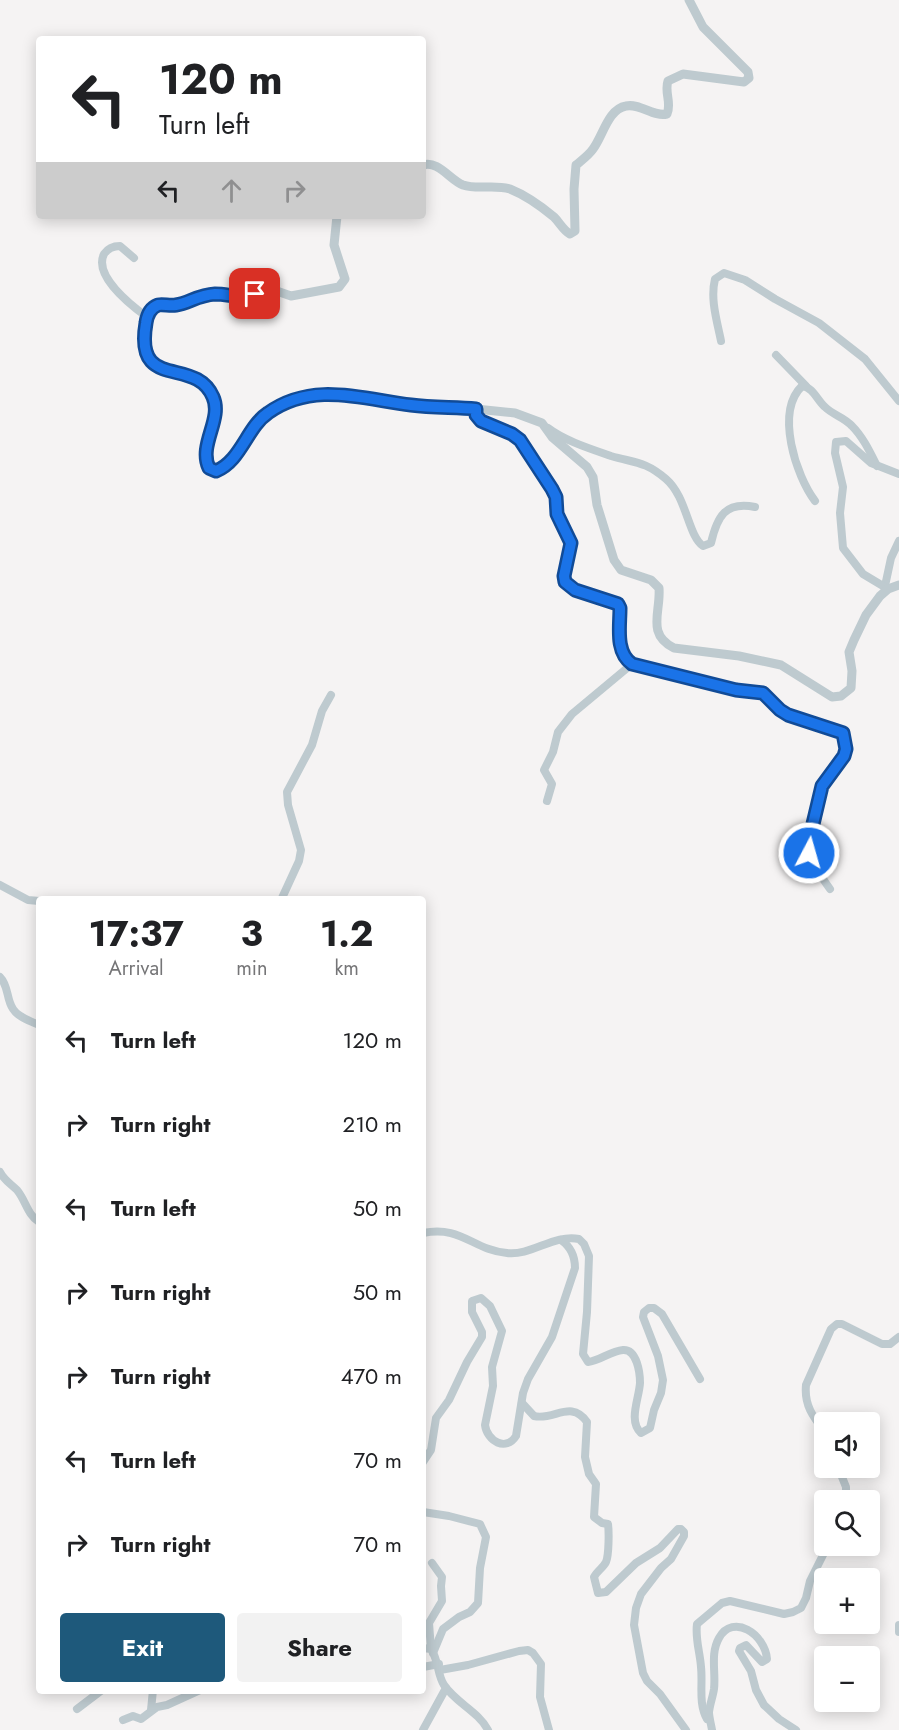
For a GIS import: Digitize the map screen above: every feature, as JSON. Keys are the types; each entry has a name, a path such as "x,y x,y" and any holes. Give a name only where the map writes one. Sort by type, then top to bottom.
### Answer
{"street":[{"path":"426,164 434,165 462,184 500,186 513,190 548,212 565,231 570,234 575,231 576,165 592,151 619,108 633,105 662,115 667,114 669,106 666,87 668,81 683,74 744,82 749,78 748,72 703,27 689,0"},
{"path":"337,219 334,245 345,279 339,287 291,296 271,289 248,297 207,295 177,305 157,306 151,309 147,317 144,347 152,363 157,367 184,374 199,381 214,398 214,413 206,455 207,465 213,470 221,469 226,464 266,414 291,400 310,395 342,394 418,406 515,414 542,423 557,434 614,456 643,463 675,488 697,541 703,546 711,543 717,520 726,511 741,504 755,507"},
{"path":"134,258 120,246 114,246 102,259 103,267 112,285 129,303 147,317"},
{"path":"721,341 715,315 713,286 715,279 724,273 756,286 775,299 819,322 865,359 899,400"},
{"path":"776,355 825,407 853,426 878,467"},
{"path":"806,386 802,386 793,398 789,422 794,451 804,482 816,501"},
{"path":"476,409 476,415 481,421 512,434 520,440 545,476 556,497 557,514 571,543 564,576 565,582 575,590 618,604 621,648 626,660 632,664 736,690 763,693 788,715 843,733 846,749 844,756 822,786 808,845 817,871 830,889"},
{"path":"542,423 552,437 587,467 593,477 597,505 614,561 621,570 651,580 659,588 656,629 665,644 674,648 781,664 832,697 841,696 850,688 852,671 849,652 867,615 886,587 891,558 899,541"},
{"path":"899,474 878,467 846,441 836,442 835,453 843,487 840,513 843,548 863,574 886,587 899,585"},
{"path":"547,801 552,784 544,770 558,732 575,710 632,664"},
{"path":"283,896 299,861 301,850 288,805 287,792 312,745 322,711 332,695"},
{"path":"0,885 28,900 36,901"},
{"path":"0,977 6,983 13,1009 19,1016 36,1024"},
{"path":"0,1172 22,1197 29,1214 36,1220"},
{"path":"426,1233 446,1230 482,1246 506,1253 515,1253 561,1240 579,1239 589,1256 584,1359 593,1362 625,1349 631,1352 635,1358 640,1384 635,1415 638,1431 650,1428 663,1387 657,1356 643,1317 644,1312 649,1308 654,1308 662,1314 700,1379"},
{"path":"426,1458 431,1450 436,1418 449,1400 482,1336 471,1306 472,1301 481,1298 489,1306 502,1331 492,1367 493,1386 484,1425 490,1439 507,1444 514,1441 519,1430 528,1379 552,1337 576,1268 570,1249 561,1240"},
{"path":"814,1416 807,1406 806,1385 831,1329 837,1324 842,1324 882,1344 890,1344 899,1337"},
{"path":"522,1403 534,1416 572,1411 578,1412 587,1422 585,1457 589,1474 596,1484 594,1517 608,1524 609,1531 608,1556 605,1565 594,1577 598,1593 606,1592 636,1563 660,1548 678,1529 684,1532 671,1559 641,1594 634,1625 643,1672 647,1681 660,1694 686,1730"},
{"path":"426,1512 480,1524 486,1537 480,1568 478,1603 470,1612 443,1629 429,1650"},
{"path":"712,1728 703,1706 697,1624 722,1603 730,1601 784,1614 801,1608 810,1581 822,1556"},
{"path":"432,1563 442,1576 442,1601 429,1623 429,1650 439,1667 442,1682 446,1688 478,1717 488,1730"},
{"path":"899,1624 899,1632"},
{"path":"712,1728 709,1713 714,1688 716,1646 719,1637 725,1632 734,1628 743,1628 759,1638 766,1650 767,1659 762,1662 746,1645 739,1651 751,1671 759,1696 771,1712 796,1730"},
{"path":"426,1667 468,1665 528,1650 541,1664 540,1697 549,1730"},
{"path":"423,1730 446,1688"},
{"path":"77,1709 97,1694"},
{"path":"151,1710 153,1694"},
{"path":"123,1720 133,1716 141,1719 151,1710 191,1694"}],"route":[{"path":"255,294 241,298 219,294 197,297 177,305 157,306 151,309 147,317 144,347 147,357 157,367 184,374 199,381 214,398 214,413 206,455 209,468 216,471 221,469 266,414 279,405 310,395 342,394 408,405 476,409 476,415 481,421 502,429 520,440 545,476 556,497 560,522 571,543 564,576 565,582 575,590 618,604 621,648 626,660 632,664 736,690 763,693 788,715 843,733 846,749 844,756 822,786 808,845 809,853"}]}
